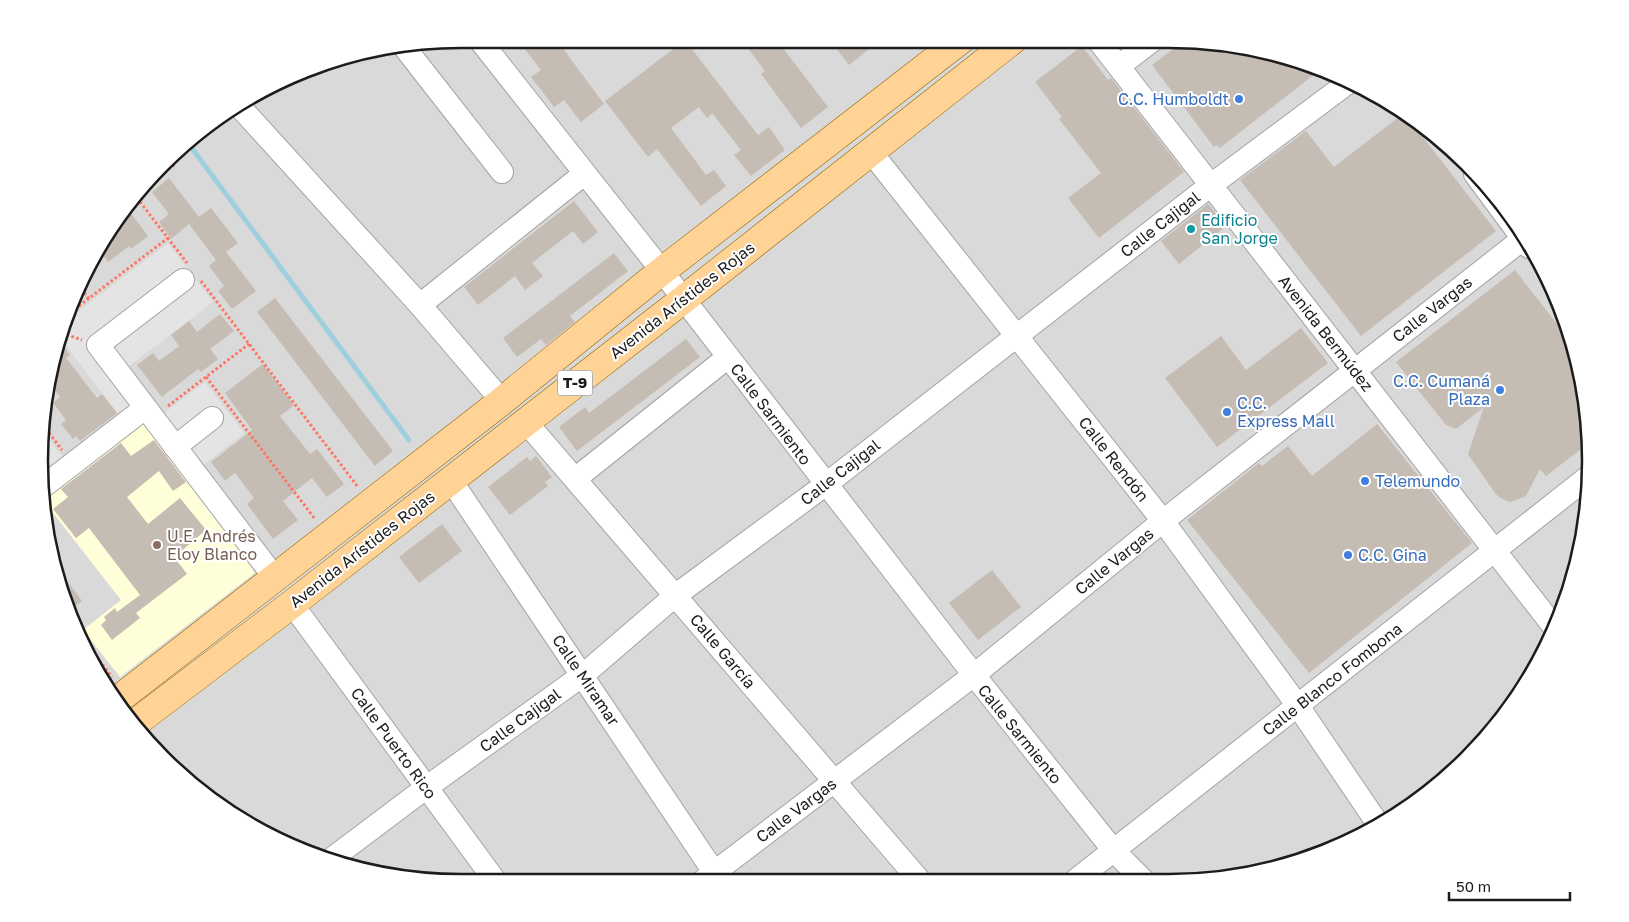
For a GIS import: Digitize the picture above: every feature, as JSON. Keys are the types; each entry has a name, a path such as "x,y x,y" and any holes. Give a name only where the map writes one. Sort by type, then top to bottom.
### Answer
{"main road":[{"name":"Avenida Arístides Rojas","path":"122,697 502,401 662,272 950,48"},
{"name":"Avenida Arístides Rojas","path":"139,720 292,604 450,479 684,299 1003,48"}],"street":[{"name":"Calle Sarmiento","path":"486,48 684,299 825,485 974,675 1114,851 1137,874"},
{"name":"Avenida Bermúdez","path":"1104,48 1549,621"},
{"path":"1119,66 1139,48"},
{"path":"407,51 502,172"},
{"name":"Calle Cajigal","path":"336,855 427,786 583,675 676,596 825,485 1210,185 1343,86"},
{"path":"243,110 420,305 502,401"},
{"name":"Calle Rendón","path":"871,152 1163,521 1298,706 1375,819"},
{"path":"420,305 584,174"},
{"name":"Calle Vargas","path":"719,874 834,781 974,675 1163,521 1354,370 1521,245"},
{"path":"190,275 98,346 275,578"},
{"path":"575,479 728,357"},
{"path":"48,483 72,464 149,413"},
{"path":"175,447 212,418"},
{"name":"Calle García","path":"526,421 914,874"},
{"name":"Calle Miramar","path":"450,479 583,675 710,874"},
{"name":"Calle Blanco Fombona","path":"1084,874 1581,482"},
{"name":"Calle Puerto Rico","path":"292,604 490,874"}],"path":[{"path":"166,172 174,166"},
{"path":"139,201 168,238 190,275 249,344 371,503"},
{"path":"77,308 168,238"},
{"path":"84,292 89,299"},
{"path":"149,413 206,377 249,344"},
{"path":"206,377 328,536"},
{"path":"48,432 72,464"},
{"path":"110,680 122,697"}],"shaded area":[{"path":"434,48 1195,48 1249,55 1301,69 1351,90 1375,103 1398,117 1441,150 1479,188 1512,231 1539,278 1550,303 1560,328 1574,380 1581,434 1582,461 1581,488 1574,542 1560,594 1539,644 1526,668 1512,691 1479,734 1441,772 1398,805 1351,832 1301,853 1249,867 1222,871 1195,874 434,874 380,867 328,853 278,832 254,819 231,805 188,772 150,734 117,691 90,644 69,594 55,542 51,515 48,488 48,434 55,380 69,328 90,278 103,254 117,231 150,188 188,150 231,117 278,90 303,79 328,69 380,55"},
{"path":"168,243 213,302 128,367 151,397 122,419 65,344 74,314"},
{"path":"205,382 244,433 203,465 164,413"},
{"name":"U.E. Andrés Eloy Blanco","path":"148,419 255,573 120,677 84,630 121,600 53,513 51,514 49,496"},
{"path":"48,438 73,470 48,484"}],"building":[{"path":"524,48 563,48 604,104 581,122 564,100 554,107 531,77 541,70"},
{"path":"675,48 691,48 758,135 769,127 785,150 751,176 734,155 741,150 712,113 707,118 699,107 671,128 706,175 714,170 726,186 701,206 657,149 648,157 605,101"},
{"path":"748,48 783,48 828,107 801,128 761,74 765,71"},
{"path":"836,48 871,48 849,65"},
{"path":"1079,48 1084,48 1108,80 1111,78 1184,172 1099,238 1068,198 1101,173 1059,119 1062,117 1035,82"},
{"name":"C.C. Humboldt","path":"1174,48 1195,48 1249,55 1252,58 1254,56 1314,74 1220,148 1217,145 1214,147 1152,65"},
{"path":"1398,117 1419,132 1496,231 1361,336 1240,180 1306,131 1334,167"},
{"path":"169,178 199,217 211,208 238,243 226,252 256,291 232,309 218,291 224,286 209,266 216,260 189,224 171,239 159,222 169,214 152,192"},
{"path":"574,201 598,232 583,244 573,231 532,263 543,276 525,290 515,276 478,305 464,287"},
{"name":"Edificio San Jorge","path":"1208,204 1226,226 1179,264 1161,241"},
{"path":"130,213 148,236 131,249 129,246 108,262 103,255"},
{"path":"614,253 628,271 570,316 575,322 546,345 541,339 517,357 503,338"},
{"name":"C.C. Cumaná Plaza","path":"1515,270 1560,328 1574,380 1582,449 1546,476 1540,469 1526,496 1510,502 1500,498 1468,454 1484,407 1456,429 1446,425 1396,362"},
{"path":"275,298 393,451 375,466 257,312"},
{"path":"220,314 234,331 210,349 218,359 201,372 198,369 162,397 137,365 153,353 159,361 179,346 171,335 189,321 197,332"},
{"name":"C.C. Express Mall","path":"1301,328 1328,363 1217,447 1165,378 1221,336 1246,370"},
{"path":"686,339 700,357 577,451 559,427 585,407 589,413"},
{"path":"64,347 70,355 66,358 97,398 102,394 117,413 80,441 76,436 73,439 61,424 66,420 53,403 60,397 54,389"},
{"path":"263,364 294,405 280,416 310,454 317,449 344,484 327,497 312,478 283,501 298,520 273,539 247,504 254,498 235,473 225,481 211,462 252,430 225,393"},
{"name":"C.C. Gina","path":"1377,424 1472,543 1309,673 1187,520 1259,463 1262,466 1288,446 1312,476"},
{"path":"154,440 186,482 173,491 159,471 127,497 148,524 180,498 206,530 174,557 187,574 136,613 140,618 112,640 101,625 106,620 104,617 115,608 117,612 140,595 89,528 76,538 53,509 68,497 61,489 121,443 131,456"},
{"path":"536,456 552,477 545,482 548,486 510,515 488,487 527,457 530,461"},
{"path":"442,524 462,551 419,583 399,557"},
{"path":"992,570 1021,607 978,640 949,603"},
{"path":"65,578 82,601 74,607"}],"waterway":[{"path":"191,147 409,440"}],"place":[{"name":"C.C. Humboldt","path":"1239,99"},
{"name":"Edificio San Jorge","path":"1191,229"},
{"name":"C.C. Cumaná Plaza","path":"1500,390"},
{"name":"C.C. Express Mall","path":"1227,412"},
{"name":"Telemundo","path":"1365,481"},
{"name":"U.E. Andrés Eloy Blanco","path":"157,545"},
{"name":"C.C. Gina","path":"1348,555"}]}
